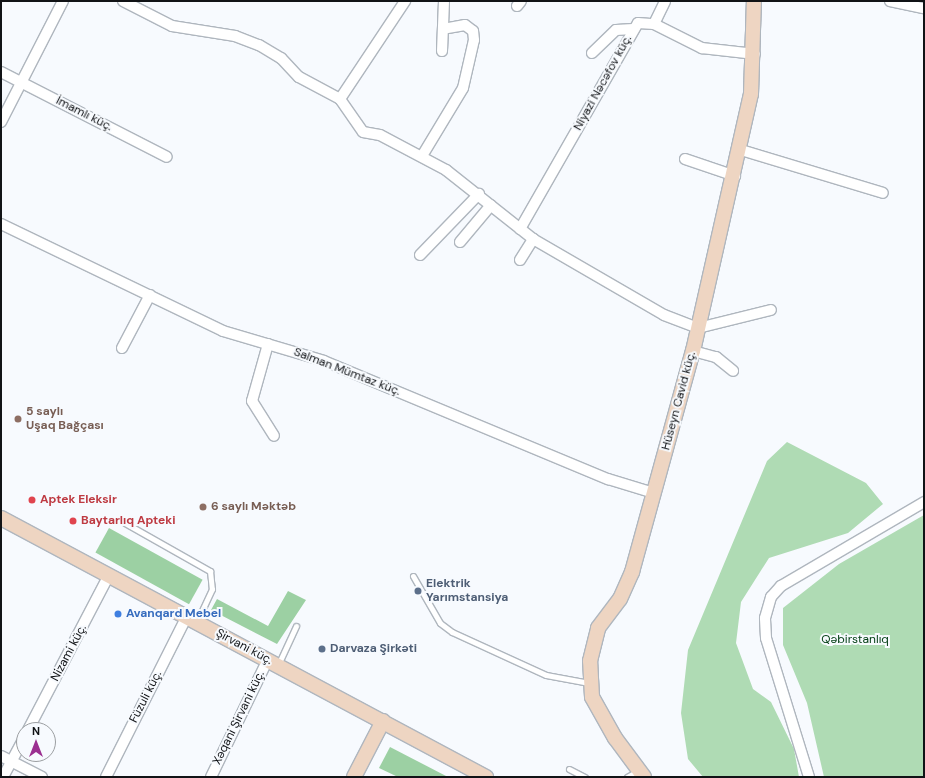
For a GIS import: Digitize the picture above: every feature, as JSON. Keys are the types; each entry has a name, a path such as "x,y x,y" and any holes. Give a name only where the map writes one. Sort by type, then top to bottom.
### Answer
{"street":[{"path":"1,122 63,1"},
{"path":"123,1 172,26 235,36 259,45 281,58 299,77 340,99 363,132 380,135 422,156 479,194 520,230 533,239 664,315 698,328 771,310"},
{"path":"340,99 405,1"},
{"path":"442,51 444,1"},
{"path":"665,1 654,24 702,48 754,54"},
{"name":"Hüseyn Cavid küç.","path":"589,683 598,628 626,589 654,493 698,328 735,176 741,150 754,54 754,1"},
{"path":"890,1 924,8"},
{"name":"Niyazi Nəcəfov küç.","path":"520,230 633,29 638,23 654,24"},
{"path":"422,156 463,88 474,40 473,31 465,25 443,29"},
{"path":"592,53 616,30 633,29"},
{"name":"İmamlı küç.","path":"1,72 167,157"},
{"path":"741,150 883,193"},
{"path":"685,159 735,176"},
{"path":"420,255 479,194"},
{"path":"460,242 491,205"},
{"name":"Salman Mümtaz küç.","path":"1,224 223,331 324,361 608,479 654,493"},
{"path":"520,260 533,239"},
{"path":"122,348 150,296"},
{"path":"268,344 252,401 274,436"},
{"path":"692,351 716,357 733,371"},
{"path":"809,777 766,638 765,618 771,597 781,586 924,502"},
{"name":"Şirvani küç.","path":"1,518 486,777"},
{"name":"Nizami küç.","path":"32,722 110,575"},
{"name":"Füzuli küç.","path":"106,777 192,619"},
{"name":"Xəqani Şirvani küç.","path":"211,777 273,662"},
{"path":"589,683 602,716 636,775"},
{"path":"354,777 383,721"},
{"path":"3,777 16,753"},
{"path":"1,756 42,777"}],"lane":[{"path":"125,523 210,571 212,590 192,619"},
{"path":"413,576 440,623 452,632 546,675 589,683"},
{"path":"273,662 296,626"},
{"path":"569,769 586,777"}],"green space":[{"path":"787,442 866,483 883,504 848,533 769,558 741,602 736,643 753,689 771,702 794,749 799,777 703,777 688,759 681,713 688,650 767,461"},
{"name":"Qəbirstanlıq","path":"924,515 924,777 824,777 807,703 783,645 783,608 839,564"},
{"path":"109,528 203,580 189,604 95,552"},
{"path":"288,591 306,600 277,644 211,610 217,599 268,626"},
{"path":"390,747 448,777 398,777 379,768"}],"place":[{"name":"5 saylı Uşaq Bağçası","path":"18,419"},
{"name":"Aptek Eleksir","path":"32,500"},
{"name":"6 saylı Məktəb","path":"203,507"},
{"name":"Baytarlıq Apteki","path":"73,521"},
{"name":"Elektrik Yarımstansiya","path":"418,591"},
{"name":"Avanqard Mebel","path":"118,614"},
{"name":"Darvaza Şirkəti","path":"322,649"}]}
